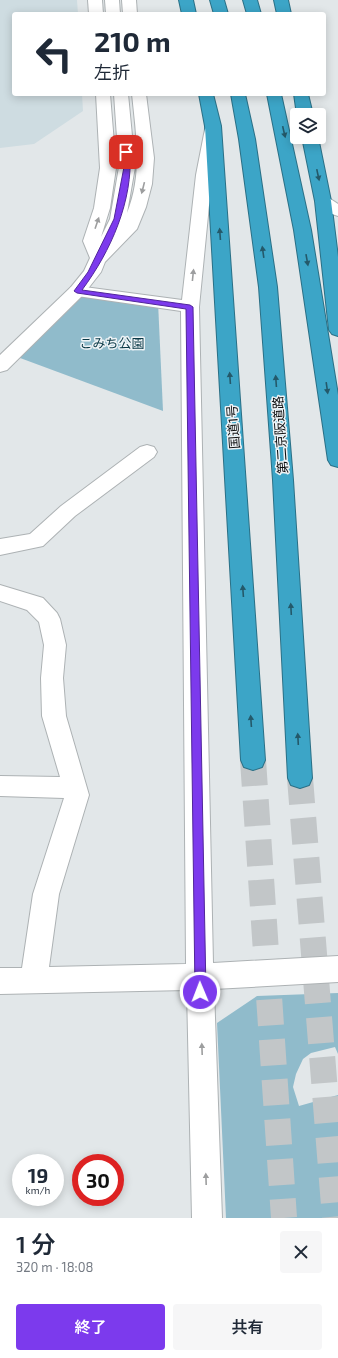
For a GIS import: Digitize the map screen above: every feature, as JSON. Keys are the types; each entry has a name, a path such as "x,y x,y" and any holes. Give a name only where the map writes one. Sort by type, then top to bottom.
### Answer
{"highway":[{"path":"186,0 189,12"},
{"path":"217,0 220,12"},
{"path":"250,0 253,12"},
{"path":"281,0 284,12"},
{"name":"国道1号","path":"206,96 214,126 253,760"},
{"name":"第二京阪道路","path":"238,96 247,139 268,287 283,480 300,778"},
{"path":"275,96 285,136 312,286 338,460"},
{"path":"301,96 304,108"},
{"path":"311,144 323,202 338,330"}],"street":[{"path":"95,0 96,12"},
{"path":"112,0 113,12"},
{"path":"129,0 130,12"},
{"path":"99,259 91,241 102,208 108,168 103,96"},
{"path":"0,366 77,291 92,272 118,219 127,167 122,96"},
{"path":"99,259 129,229 138,207 144,184 146,158 139,96"},
{"path":"207,1218 200,977 190,307 204,175 214,126"},
{"path":"323,202 338,211"},
{"path":"77,291 190,307"},
{"path":"0,547 36,541 68,511 147,452"},
{"path":"0,594 35,604 49,619 55,645 52,678 54,716 77,795 46,894 34,980"},
{"path":"0,786 75,788"},
{"path":"0,981 200,977 338,969"}],"shaded area":[{"path":"0,0 77,0 78,12 12,12 12,96 82,96 83,111 34,144 0,148"}],"green space":[{"name":"こみち公園","path":"77,291 158,302 163,411 12,355"},
{"path":"338,993 338,1054 335,1047 311,1053 303,1059 296,1074 293,1087 299,1106 338,1095 338,1218 226,1218 217,1023 257,996"}],"tunnel":[{"path":"253,760 284,1218"},
{"path":"300,778 335,1218"}],"route":[{"path":"126,152 127,167 118,219 92,272 77,291 190,307 200,992"}]}
